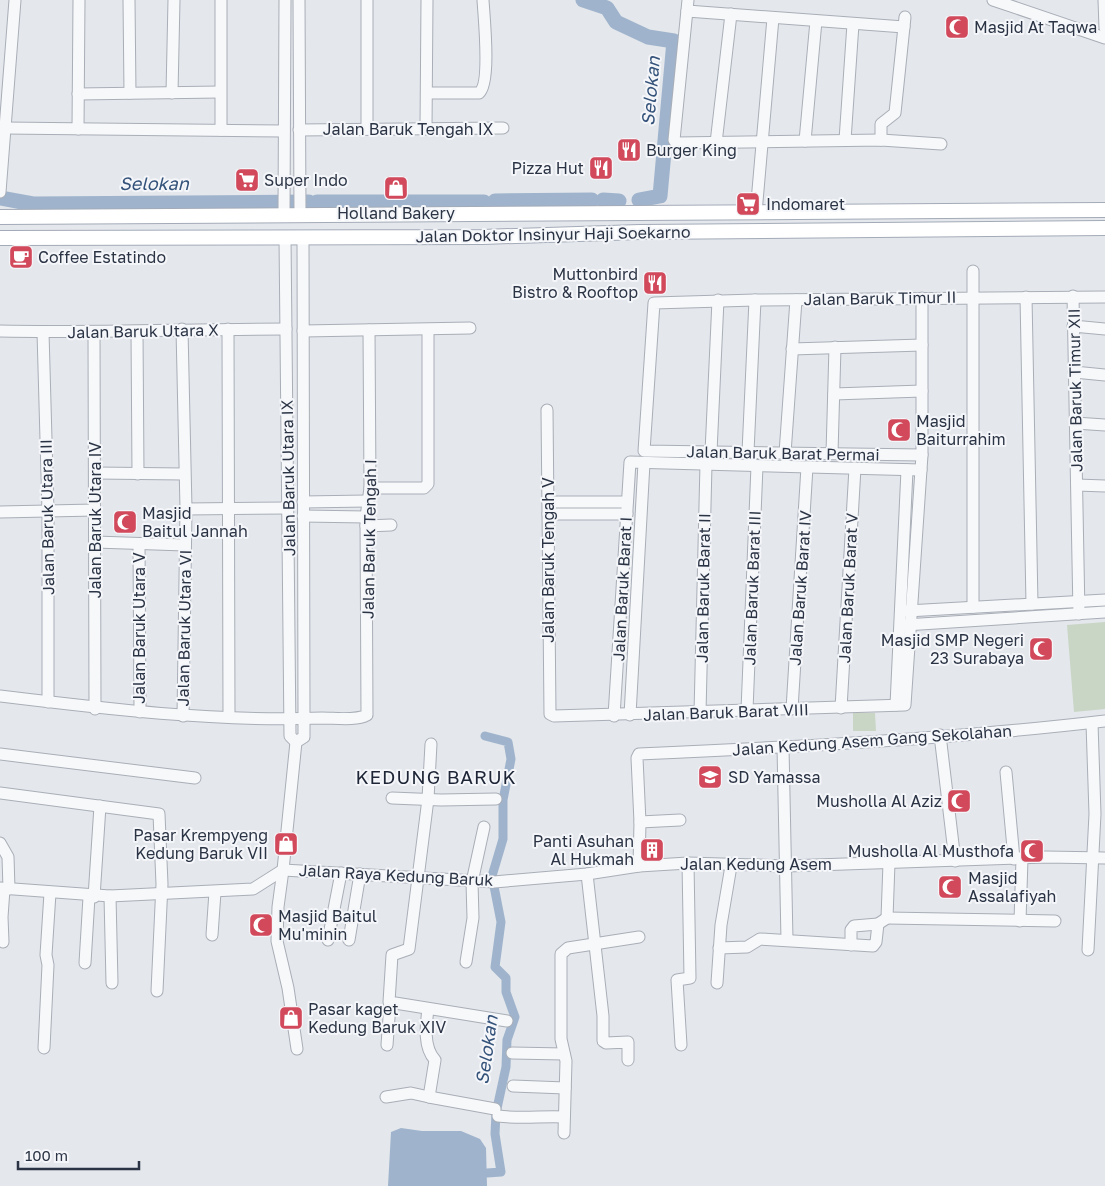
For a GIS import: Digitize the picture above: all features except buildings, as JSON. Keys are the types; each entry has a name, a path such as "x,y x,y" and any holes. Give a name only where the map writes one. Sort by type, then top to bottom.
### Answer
{"main road":[{"name":"Jalan Doktor Insinyur Haji Soekarno","path":"0,217 284,201 643,214 1105,210"},
{"path":"1077,210 1082,219 1078,229"},
{"path":"1105,210 1100,217 1100,222 1105,228"},
{"path":"640,232 648,224 643,214"},
{"path":"670,214 666,221 670,232"},
{"name":"Jalan Doktor Insinyur Haji Soekarno","path":"0,238 482,236 640,232 1105,228"}],"street":[{"path":"0,192 15,0"},
{"path":"78,129 79,0"},
{"path":"129,0 130,94"},
{"path":"172,93 174,0"},
{"path":"220,130 221,0"},
{"path":"285,0 284,201 300,201 299,0"},
{"path":"367,0 367,130"},
{"path":"426,129 427,0"},
{"path":"427,93 479,93 482,90 485,76 483,0"},
{"path":"993,0 1105,38"},
{"path":"1104,0 1105,28"},
{"path":"881,140 881,124 895,113 904,22 853,24 731,14 688,6 674,140 676,143 881,140 941,144"},
{"path":"716,143 731,14"},
{"path":"756,213 773,18"},
{"path":"805,141 816,21"},
{"path":"845,140 853,24"},
{"path":"78,94 220,92"},
{"path":"5,128 284,131"},
{"name":"Jalan Baruk Tengah IX","path":"299,130 503,128"},
{"name":"Jalan Baruk Utara IX","path":"285,237 290,736 296,742 304,737 302,237"},
{"path":"973,271 973,607"},
{"name":"Jalan Baruk Timur XII","path":"1072,296 1079,614"},
{"path":"1026,297 1032,604"},
{"name":"Jalan Baruk Timur II","path":"644,450 653,306 655,301 1105,297"},
{"path":"901,705 912,624 922,454 922,298"},
{"path":"711,452 718,300"},
{"path":"748,452 755,300"},
{"path":"785,452 796,300"},
{"path":"1073,326 1105,329"},
{"path":"303,331 470,328"},
{"name":"Jalan Baruk Utara X","path":"0,331 137,332 182,329 286,329"},
{"name":"Jalan Baruk Utara VI","path":"182,329 186,509 183,716"},
{"path":"228,329 229,716"},
{"name":"Jalan Baruk Tengah I","path":"304,719 367,715 366,521 370,488 369,330"},
{"path":"370,488 424,488 428,484 428,330"},
{"name":"Jalan Baruk Utara III","path":"43,332 48,512 48,702"},
{"name":"Jalan Baruk Utara IV","path":"94,332 95,709"},
{"path":"137,332 138,474"},
{"path":"792,348 922,345"},
{"path":"832,453 835,347"},
{"path":"1074,372 1105,375"},
{"path":"834,394 922,390"},
{"name":"Jalan Baruk Tengah V","path":"547,410 549,710"},
{"path":"1075,423 1105,425"},
{"name":"Jalan Baruk Barat Permai","path":"644,450 922,454"},
{"name":"Jalan Baruk Barat Permai","path":"630,462 921,470"},
{"name":"Jalan Baruk Barat I","path":"614,716 630,462"},
{"name":"Jalan Baruk Barat I","path":"630,715 644,463"},
{"name":"Jalan Baruk Barat II","path":"700,713 706,464"},
{"name":"Jalan Baruk Barat III","path":"747,710 757,466"},
{"name":"Jalan Baruk Barat IV","path":"792,709 807,467"},
{"name":"Jalan Baruk Barat V","path":"840,708 855,468"},
{"path":"901,705 899,625 907,470"},
{"path":"95,473 184,474"},
{"path":"1077,485 1105,486"},
{"path":"288,489 303,490"},
{"path":"303,502 367,501"},
{"path":"548,502 627,502"},
{"path":"186,509 288,508"},
{"path":"0,512 95,510"},
{"path":"548,514 627,514"},
{"path":"288,527 304,521 366,521 391,525"},
{"path":"96,542 186,545"},
{"name":"Jalan Baruk Utara V","path":"139,544 140,712"},
{"path":"900,611 1105,600"},
{"path":"899,625 1105,612"},
{"path":"0,696 95,709 183,716 304,719"},
{"name":"Jalan Baruk Barat VIII","path":"549,710 554,716 614,716 901,705"},
{"name":"Jalan Kedung Asem Gang Sekolahan","path":"640,822 637,758 639,754 783,747 1005,732 1105,721"},
{"path":"1088,950 1099,858 1092,722"},
{"path":"940,735 955,862"},
{"path":"296,742 278,907 277,941 288,988 297,1049"},
{"path":"387,1044 392,955 409,949 428,799 431,744"},
{"path":"783,747 787,866 787,940"},
{"path":"0,754 195,778"},
{"path":"1006,772 1018,859 1020,921"},
{"path":"0,793 159,814 161,893 157,991"},
{"path":"392,798 496,799"},
{"path":"85,963 100,806"},
{"path":"639,866 640,822 680,820"},
{"path":"466,962 473,918 472,882 484,827"},
{"path":"0,842 8,857 2,918 3,942"},
{"name":"Jalan Kedung Asem","path":"588,874 639,866 688,863 731,866 787,866 1099,858"},
{"path":"681,1045 677,980 690,978 688,863"},
{"path":"720,948 747,947 760,939 875,945 883,921 889,863"},
{"path":"717,983 720,925 731,866"},
{"name":"Jalan Raya Kedung Baruk","path":"4,889 92,897 253,890 283,870 472,882 588,874"},
{"path":"328,940 341,873"},
{"path":"349,940 360,874"},
{"path":"588,874 593,944 602,1007 603,1041 606,1043 628,1042 628,1060"},
{"path":"212,935 215,892"},
{"path":"44,1048 48,965 46,955 50,894"},
{"path":"110,896 112,982"},
{"path":"851,945 854,926 883,921 1055,921"},
{"path":"564,1134 566,1061 561,1039 562,954 568,948 640,937"},
{"path":"390,1004 507,1021"},
{"path":"428,1009 426,1038 430,1055 435,1060 429,1096"},
{"path":"512,1053 564,1054"},
{"path":"513,1086 565,1088"},
{"path":"386,1097 401,1094 429,1096 523,1119 529,1116 564,1117"}],"green space":[{"path":"1105,622 1105,709 1074,712 1067,625"},
{"path":"853,713 875,713 876,731 853,731"}],"water":[{"path":"401,1128 422,1131 461,1131 480,1139 486,1148 487,1186 388,1186 391,1132"}],"waterway":[{"name":"Selokan","path":"583,0 607,8 616,22 648,37 674,41 660,196 639,200"},
{"name":"Selokan","path":"0,198 33,204 309,202"},
{"name":"Selokan","path":"495,201 592,200"},
{"name":"Selokan","path":"603,200 619,201"},
{"name":"Selokan","path":"317,202 484,202"},
{"name":"Selokan","path":"485,736 508,742 511,759 503,800 503,839 492,876 501,922 495,967 506,978 506,992 515,1017 507,1040 506,1067 496,1113 495,1134 501,1172 487,1173"}],"place":[{"name":"Masjid At Taqwa","path":"957,27"},
{"name":"Burger King","path":"629,150"},
{"name":"Pizza Hut","path":"601,168"},
{"name":"Super Indo","path":"247,180"},
{"name":"Holland Bakery","path":"396,188"},
{"name":"Indomaret","path":"748,204"},
{"name":"Coffee Estatindo","path":"21,257"},
{"name":"Muttonbird Bistro & Rooftop","path":"655,283"},
{"name":"Masjid Baiturrahim","path":"899,430"},
{"name":"Masjid Baitul Jannah","path":"125,522"},
{"name":"Masjid SMP Negeri 23 Surabaya","path":"1041,649"},
{"name":"SD Yamassa","path":"710,777"},
{"name":"Musholla Al Aziz","path":"959,801"},
{"name":"Pasar Krempyeng Kedung Baruk VII","path":"286,844"},
{"name":"Panti Asuhan Al Hukmah","path":"652,850"},
{"name":"Musholla Al Musthofa","path":"1032,851"},
{"name":"Masjid Assalafiyah","path":"950,887"},
{"name":"Masjid Baitul Mu'minin","path":"261,925"},
{"name":"Pasar kaget Kedung Baruk XIV","path":"291,1018"}],"district":[{"name":"KEDUNG BARUK","path":"436,777"}]}
